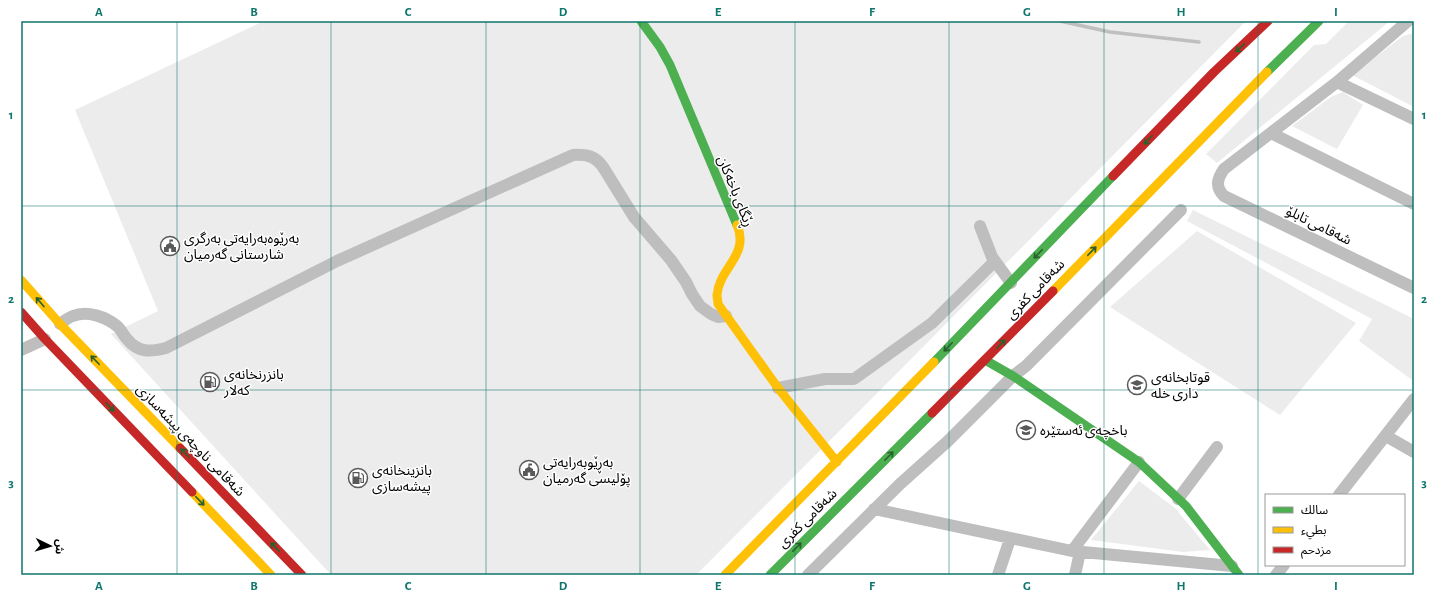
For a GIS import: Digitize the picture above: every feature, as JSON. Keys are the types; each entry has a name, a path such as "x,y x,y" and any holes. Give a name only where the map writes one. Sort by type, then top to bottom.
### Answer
{"main road":[{"name":"ڕێگای باخەکان","path":"641,21 660,47 670,65 739,230 741,240 717,294 718,304 778,388 837,462"},
{"name":"شەقامی کفری","path":"770,575 985,360 1281,52 1319,21"},
{"name":"شەقامی کفری","path":"725,575 837,462 1214,72 1261,26"},
{"path":"21,280 52,331 271,575"},
{"path":"21,312 52,331"},
{"name":"شەقامی ناوچەی پیشەسازی","path":"52,331 302,575"},
{"path":"985,360 1013,376 1139,462 1186,506 1236,570"}],"street":[{"path":"1408,21 1337,82 1271,133 1414,204"},
{"path":"1337,82 1414,119"},
{"name":"شەقامی تابلۆ","path":"1271,133 1224,169 1219,175 1217,184 1224,196 1414,288"},
{"path":"21,350 52,331 74,315 91,314 102,317 118,326 128,340 140,349 153,351 166,348 337,261 573,155 581,154 591,156 598,160 634,217 671,260 700,306 711,314 726,316"},
{"path":"808,575 900,484 948,441 1013,376 1026,366 1181,210"},
{"path":"980,226 995,261 1011,282"},
{"path":"778,388 824,379 854,379 932,323 995,261"},
{"path":"1340,494 1414,399"},
{"path":"1386,436 1414,452"},
{"path":"1178,499 1217,447"},
{"path":"1076,575 1076,552 1139,462"},
{"path":"874,509 1076,552 1236,570"},
{"path":"998,575 1010,539"},
{"path":"1276,575 1283,566"}],"shaded area":[{"path":"264,21 1246,21 696,575 331,575 111,334 158,311 75,110"},
{"path":"1349,21 1390,21 1217,163 1206,154 1314,45 1326,44"},
{"path":"1414,33 1414,107 1352,75 1403,36"},
{"path":"1343,92 1363,105 1337,149 1292,126 1331,97"},
{"path":"1193,210 1414,319 1414,378 1412,380 1359,341 1372,319 1187,221"},
{"path":"1197,231 1356,323 1280,415 1110,307"},
{"path":"1139,481 1175,508 1210,550 1183,552 1091,540"}],"waterway":[{"path":"1060,21 1110,32 1199,42"}],"traffic: fast":[{"path":"641,21 660,47 670,65 737,225"},
{"path":"1267,72 1319,21"},
{"path":"934,362 1113,176"},
{"path":"985,360 1013,376 1139,462 1186,506 1239,575"},
{"path":"770,575 932,413"}],"traffic: slow":[{"path":"1053,291 1267,72"},
{"path":"737,225 740,236 740,245 733,261 719,285 717,295 718,304 778,388 837,462"},
{"path":"21,280 60,324 180,448"},
{"path":"725,575 934,362"},
{"path":"192,492 271,575"}],"traffic: jam":[{"path":"1113,176 1214,72 1268,21"},
{"path":"932,413 1053,291"},
{"path":"21,312 192,492"},
{"path":"180,448 302,575"}],"place":[{"name":"بەرێوەبەرایەتی بەرگری شارستانی گەرمیان","path":"170,246"},
{"name":"بانزرنخانەی کەلار","path":"210,382"},
{"name":"قوتابخانەی داری خلە","path":"1137,385"},
{"name":"باخچەی ئەستێرە","path":"1026,430"},
{"name":"بەڕێوبەرایەتی پۆلیسی گەرمیان","path":"529,470"},
{"name":"بانزینخانەی پیشەسازی","path":"358,478"}]}
